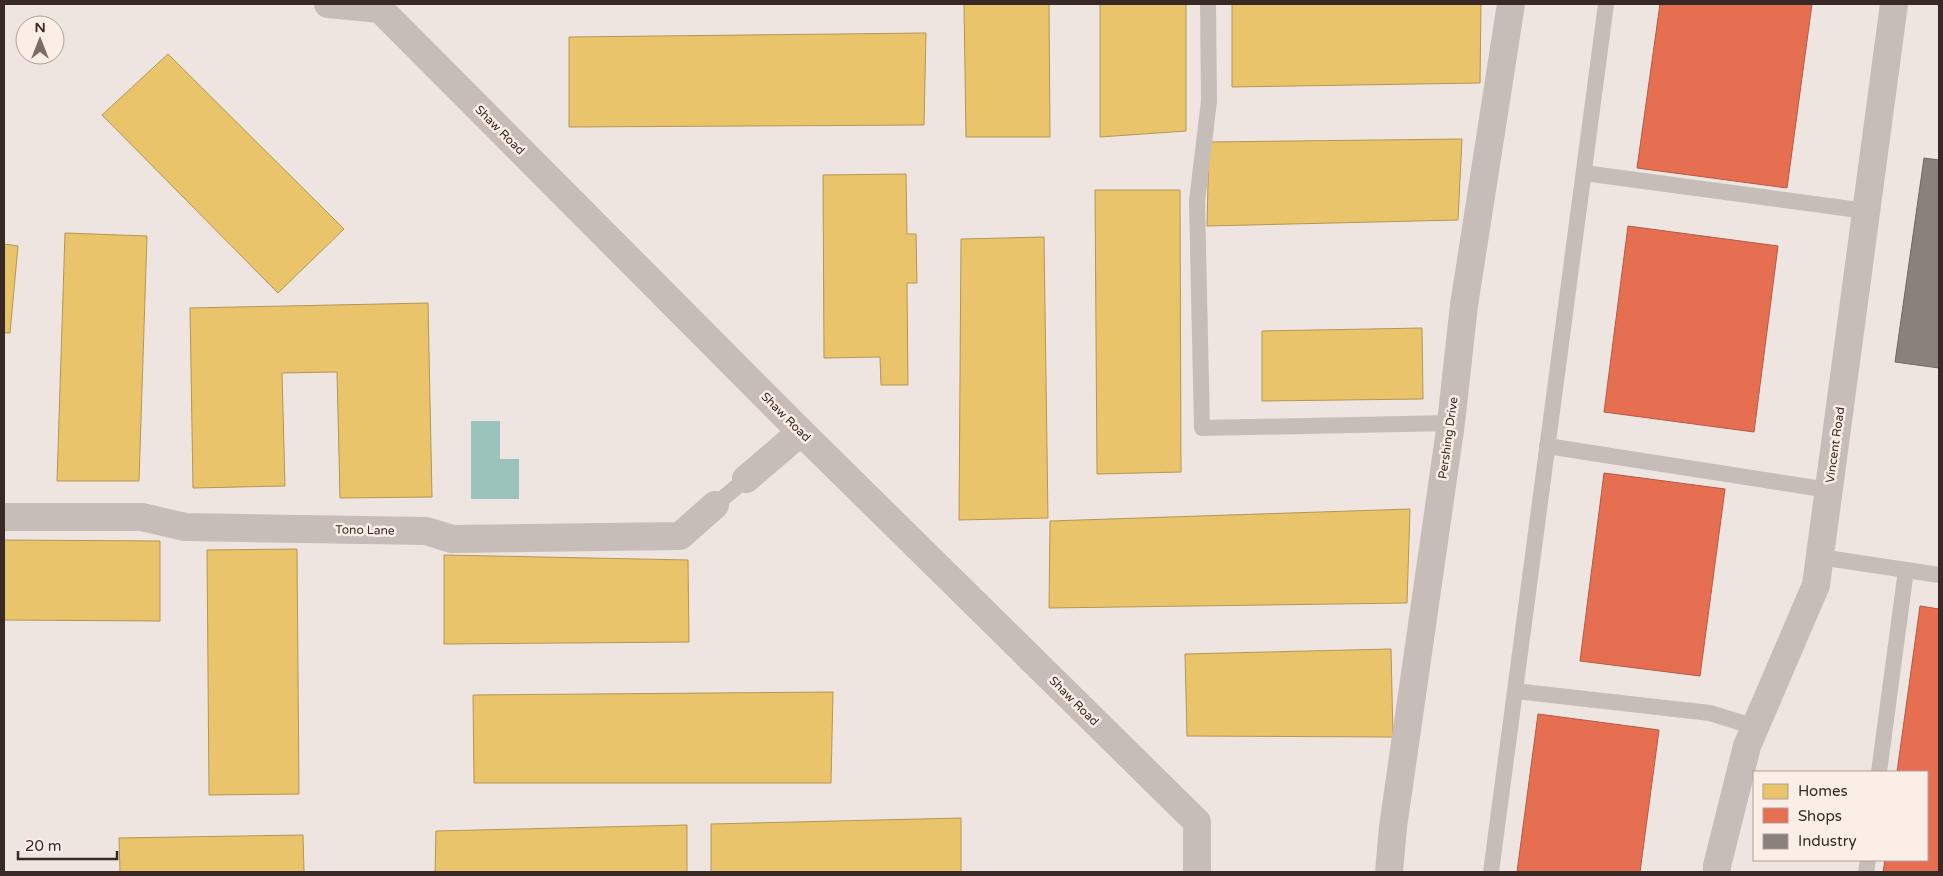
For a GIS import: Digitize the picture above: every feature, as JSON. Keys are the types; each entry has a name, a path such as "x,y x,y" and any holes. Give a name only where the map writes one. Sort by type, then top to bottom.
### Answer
{"street":[{"name":"Shaw Road","path":"328,4 380,9 801,432 1197,822 1197,872"},
{"name":"Pershing Drive","path":"1389,872 1393,827 1451,423 1464,305 1511,4"},
{"name":"Vincent Road","path":"1717,872 1747,746 1816,584 1894,4"},
{"path":"746,480 801,432"},
{"name":"Tono Lane","path":"4,517 142,517 185,527 426,531 452,539 680,536 715,505"}],"lane":[{"path":"1208,4 1209,100 1197,201 1202,428 1451,423"},
{"path":"1491,872 1606,4"},
{"path":"1584,172 1866,211"},
{"path":"1547,446 1829,490"},
{"path":"715,505 746,480"},
{"path":"1820,557 1939,575"},
{"path":"1879,771 1906,570"},
{"path":"1515,691 1710,713 1755,727"}],"water":[{"path":"471,421 500,421 500,459 519,459 519,499 471,499"}],"building: Homes":[{"path":"964,4 1049,4 1050,137 966,137"},
{"path":"1100,4 1186,4 1186,131 1100,137"},
{"path":"1232,4 1481,4 1480,83 1232,87"},
{"path":"926,33 924,125 569,127 569,37"},
{"path":"168,54 344,229 278,293 102,115"},
{"path":"1462,139 1458,220 1207,226 1209,142"},
{"path":"906,174 907,234 916,234 917,283 907,283 908,385 881,385 880,357 824,358 823,175"},
{"path":"1095,190 1180,190 1181,472 1097,474"},
{"path":"65,233 147,236 139,481 57,481"},
{"path":"1044,237 1048,518 959,520 961,239"},
{"path":"4,244 18,246 10,333 4,333"},
{"path":"428,303 432,497 340,498 337,372 282,373 285,486 193,488 190,308"},
{"path":"1422,328 1423,399 1262,401 1262,331"},
{"path":"1410,509 1407,603 1049,608 1050,521"},
{"path":"4,540 160,541 160,621 4,620"},
{"path":"297,549 299,794 209,795 207,550"},
{"path":"444,555 688,560 689,642 444,644"},
{"path":"1391,649 1393,737 1187,736 1185,654"},
{"path":"833,692 831,783 474,783 473,695"},
{"path":"961,818 961,872 711,872 711,824"},
{"path":"687,825 687,872 435,872 436,831"},
{"path":"303,835 304,872 120,872 119,838"}],"building: Shops":[{"path":"1660,4 1812,4 1787,188 1637,168"},
{"path":"1628,226 1778,246 1754,432 1604,412"},
{"path":"1604,473 1725,489 1700,676 1580,661"},
{"path":"1920,606 1939,609 1939,872 1883,872 1885,861 1928,861 1928,771 1897,771"},
{"path":"1538,714 1659,730 1640,872 1517,872"}],"building: Industry":[{"path":"1924,158 1939,160 1939,368 1895,362"}]}
